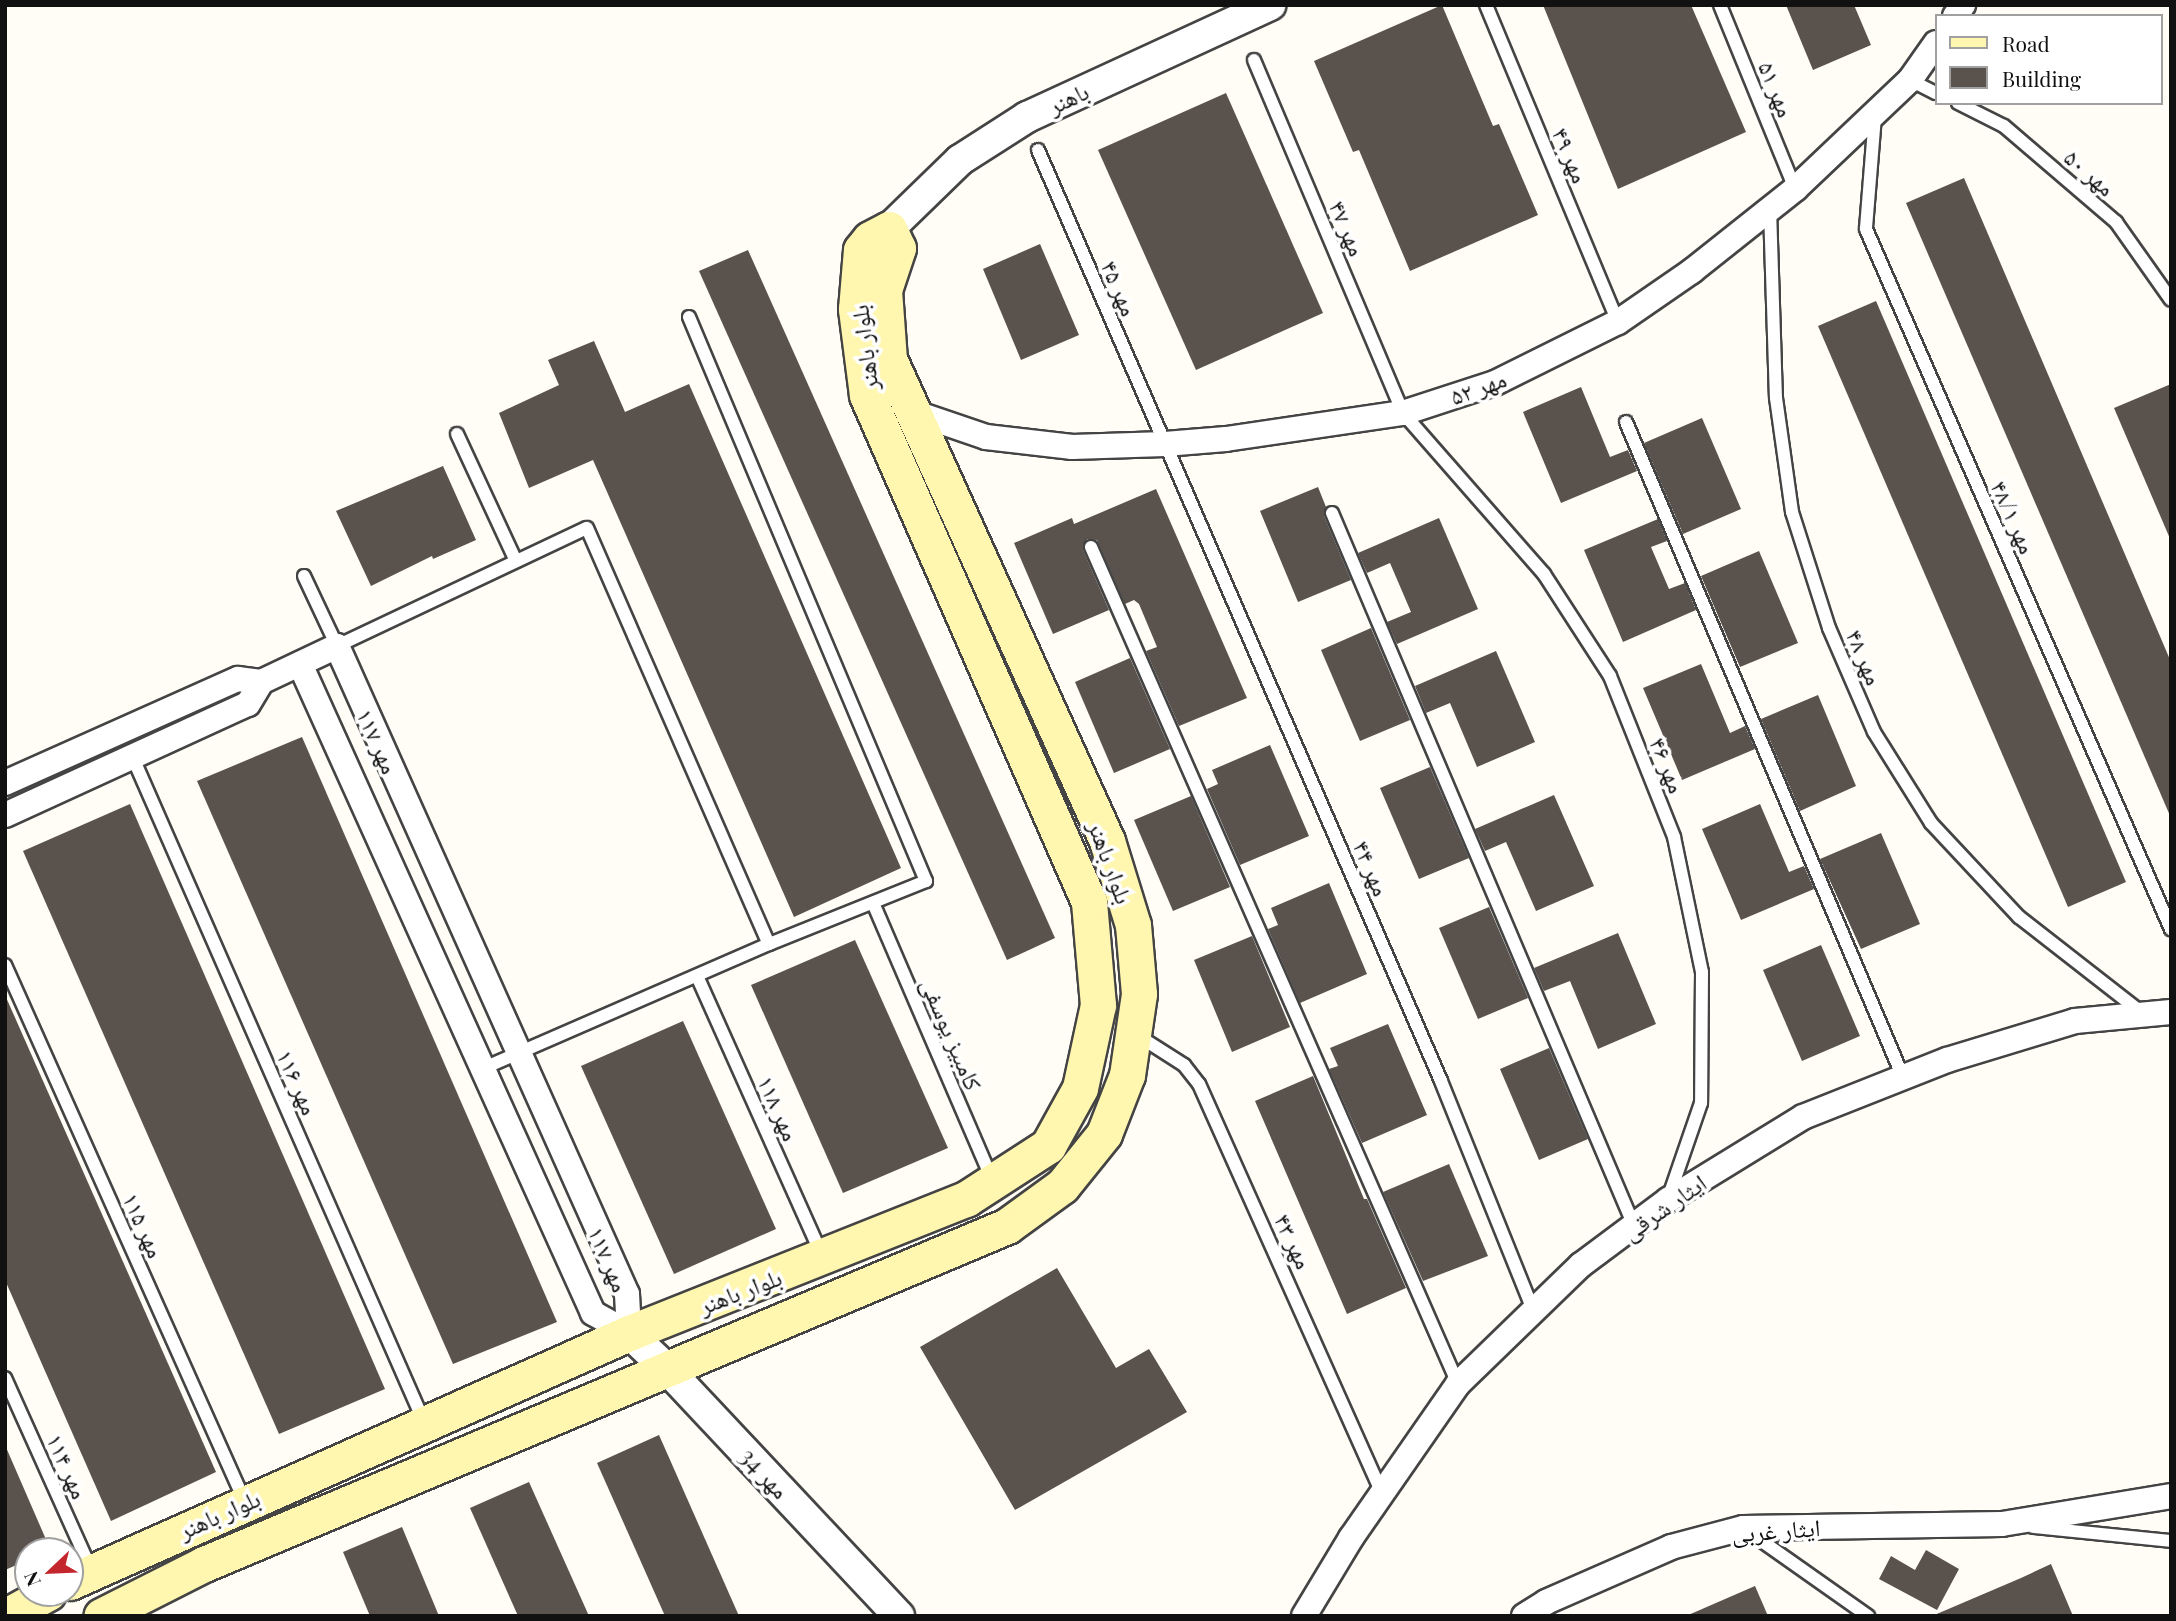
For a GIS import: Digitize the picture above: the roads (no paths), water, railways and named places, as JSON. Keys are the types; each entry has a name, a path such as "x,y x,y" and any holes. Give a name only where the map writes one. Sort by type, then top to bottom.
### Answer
{"main road":[{"name":"بلوار باهنر","path":"84,1576 629,1333 966,1199 1048,1146 1080,1088 1098,1005 1089,902 867,395 856,309 861,250 870,239 888,229 898,248 884,290 889,359 910,411 1107,841 1133,925 1139,994 1134,1033 1128,1075 1104,1134 1062,1186 1007,1226 204,1564 101,1616"},
{"path":"6,1616 22,1607"}],"street":[{"name":"باهنر","path":"888,229 960,160 1027,117 1271,5"},
{"name":"مهر ۵۲","path":"910,411 986,437 1072,447 1165,444 1226,439 1403,413 1495,383 1618,322 1692,271 1795,189 1910,80 1934,46"},
{"path":"5,783 239,679 261,682 337,646"},
{"name":"مهر ۱۱۷","path":"337,646 627,1294 629,1333"},
{"name":"مهر ۱۱۷","path":"300,664 593,1313 629,1333"},
{"path":"5,815 248,704 261,682"},
{"path":"121,731 133,758"},
{"name":"ایثار شرقی","path":"1304,1616 1382,1494 1458,1384 1581,1265 1668,1200 1803,1117 1947,1060 2075,1021 2171,1012"},
{"name":"مهر 34","path":"629,1333 667,1369 899,1616"},
{"name":"ایثار غربی","path":"1524,1616 1546,1602 1671,1547 1744,1528 2002,1524 2171,1496"}],"lane":[{"name":"مهر ۴۹","path":"1486,5 1618,322"},
{"name":"مهر ۵۱","path":"1720,5 1795,189"},
{"name":"مهر ۴۷","path":"1254,60 1403,413"},
{"path":"1910,80 1934,92"},
{"name":"مهر ۵۰","path":"1962,105 2004,126 2116,222 2171,300"},
{"name":"مهر ۴۸/۱","path":"1876,113 1866,229 2171,929"},
{"name":"مهر ۴۵","path":"1038,150 1165,444"},
{"name":"مهر ۴۸","path":"1770,209 1776,398 1792,512 1829,628 1874,732 1931,823 2019,917 2144,1014"},
{"path":"482,1069 769,944 926,881 689,317"},
{"name":"مهر ۴۶","path":"1403,413 1544,574 1610,676 1674,837 1702,972 1701,1103 1668,1200"},
{"path":"1626,422 1903,1077"},
{"path":"457,435 516,561"},
{"name":"مهر ۴۴","path":"1165,444 1441,1081 1534,1311"},
{"path":"1332,513 1634,1226"},
{"path":"337,646 587,528 769,944"},
{"path":"1091,547 1458,1384"},
{"name":"مهر ۱۱۷","path":"303,576 337,646"},
{"name":"مهر ۱۱۶","path":"133,758 424,1423"},
{"name":"کامبیز یوسفی","path":"873,903 993,1182"},
{"name":"مهر ۱۱۵","path":"5,965 245,1502"},
{"name":"مهر ۱۱۸","path":"697,975 823,1258"},
{"name":"مهر ۴۳","path":"1134,1033 1184,1065 1199,1084 1382,1494"},
{"name":"مهر ۱۱۴","path":"5,1378 66,1537"},
{"name":"ایثار غربی","path":"2002,1524 2171,1541"},
{"path":"1744,1528 1868,1616"}]}
